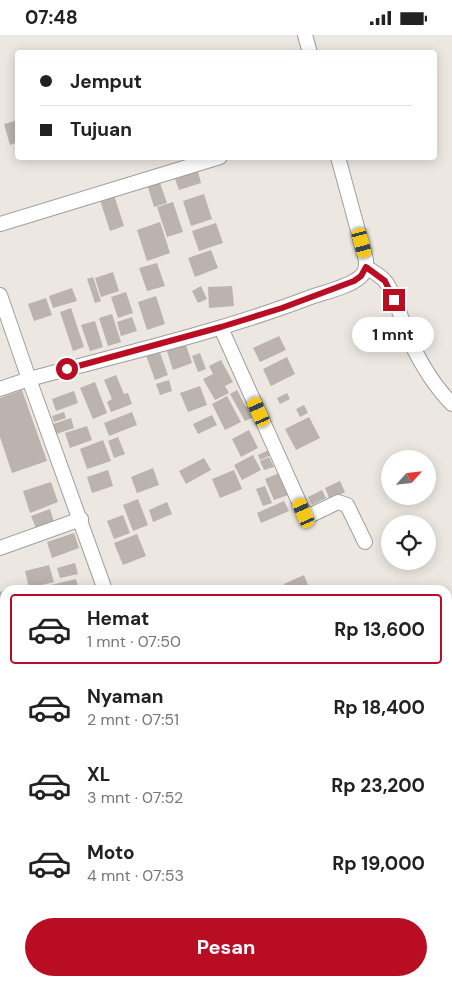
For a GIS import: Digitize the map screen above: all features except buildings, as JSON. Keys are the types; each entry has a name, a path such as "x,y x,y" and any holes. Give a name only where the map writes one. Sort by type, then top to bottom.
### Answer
{"street":[{"path":"305,35 309,50"},
{"path":"0,223 210,160"},
{"path":"0,389 29,379 221,327 282,308 354,281 361,276 366,267 366,260 339,160"},
{"path":"366,267 385,281 409,340 422,364 452,404"},
{"path":"0,295 103,585"},
{"path":"221,327 304,513 311,515 338,502 343,503 347,505 365,542"},
{"path":"0,547 81,519"}],"route":[{"path":"67,369 221,327 282,308 354,281 361,276 366,267 385,281 394,300"}]}
